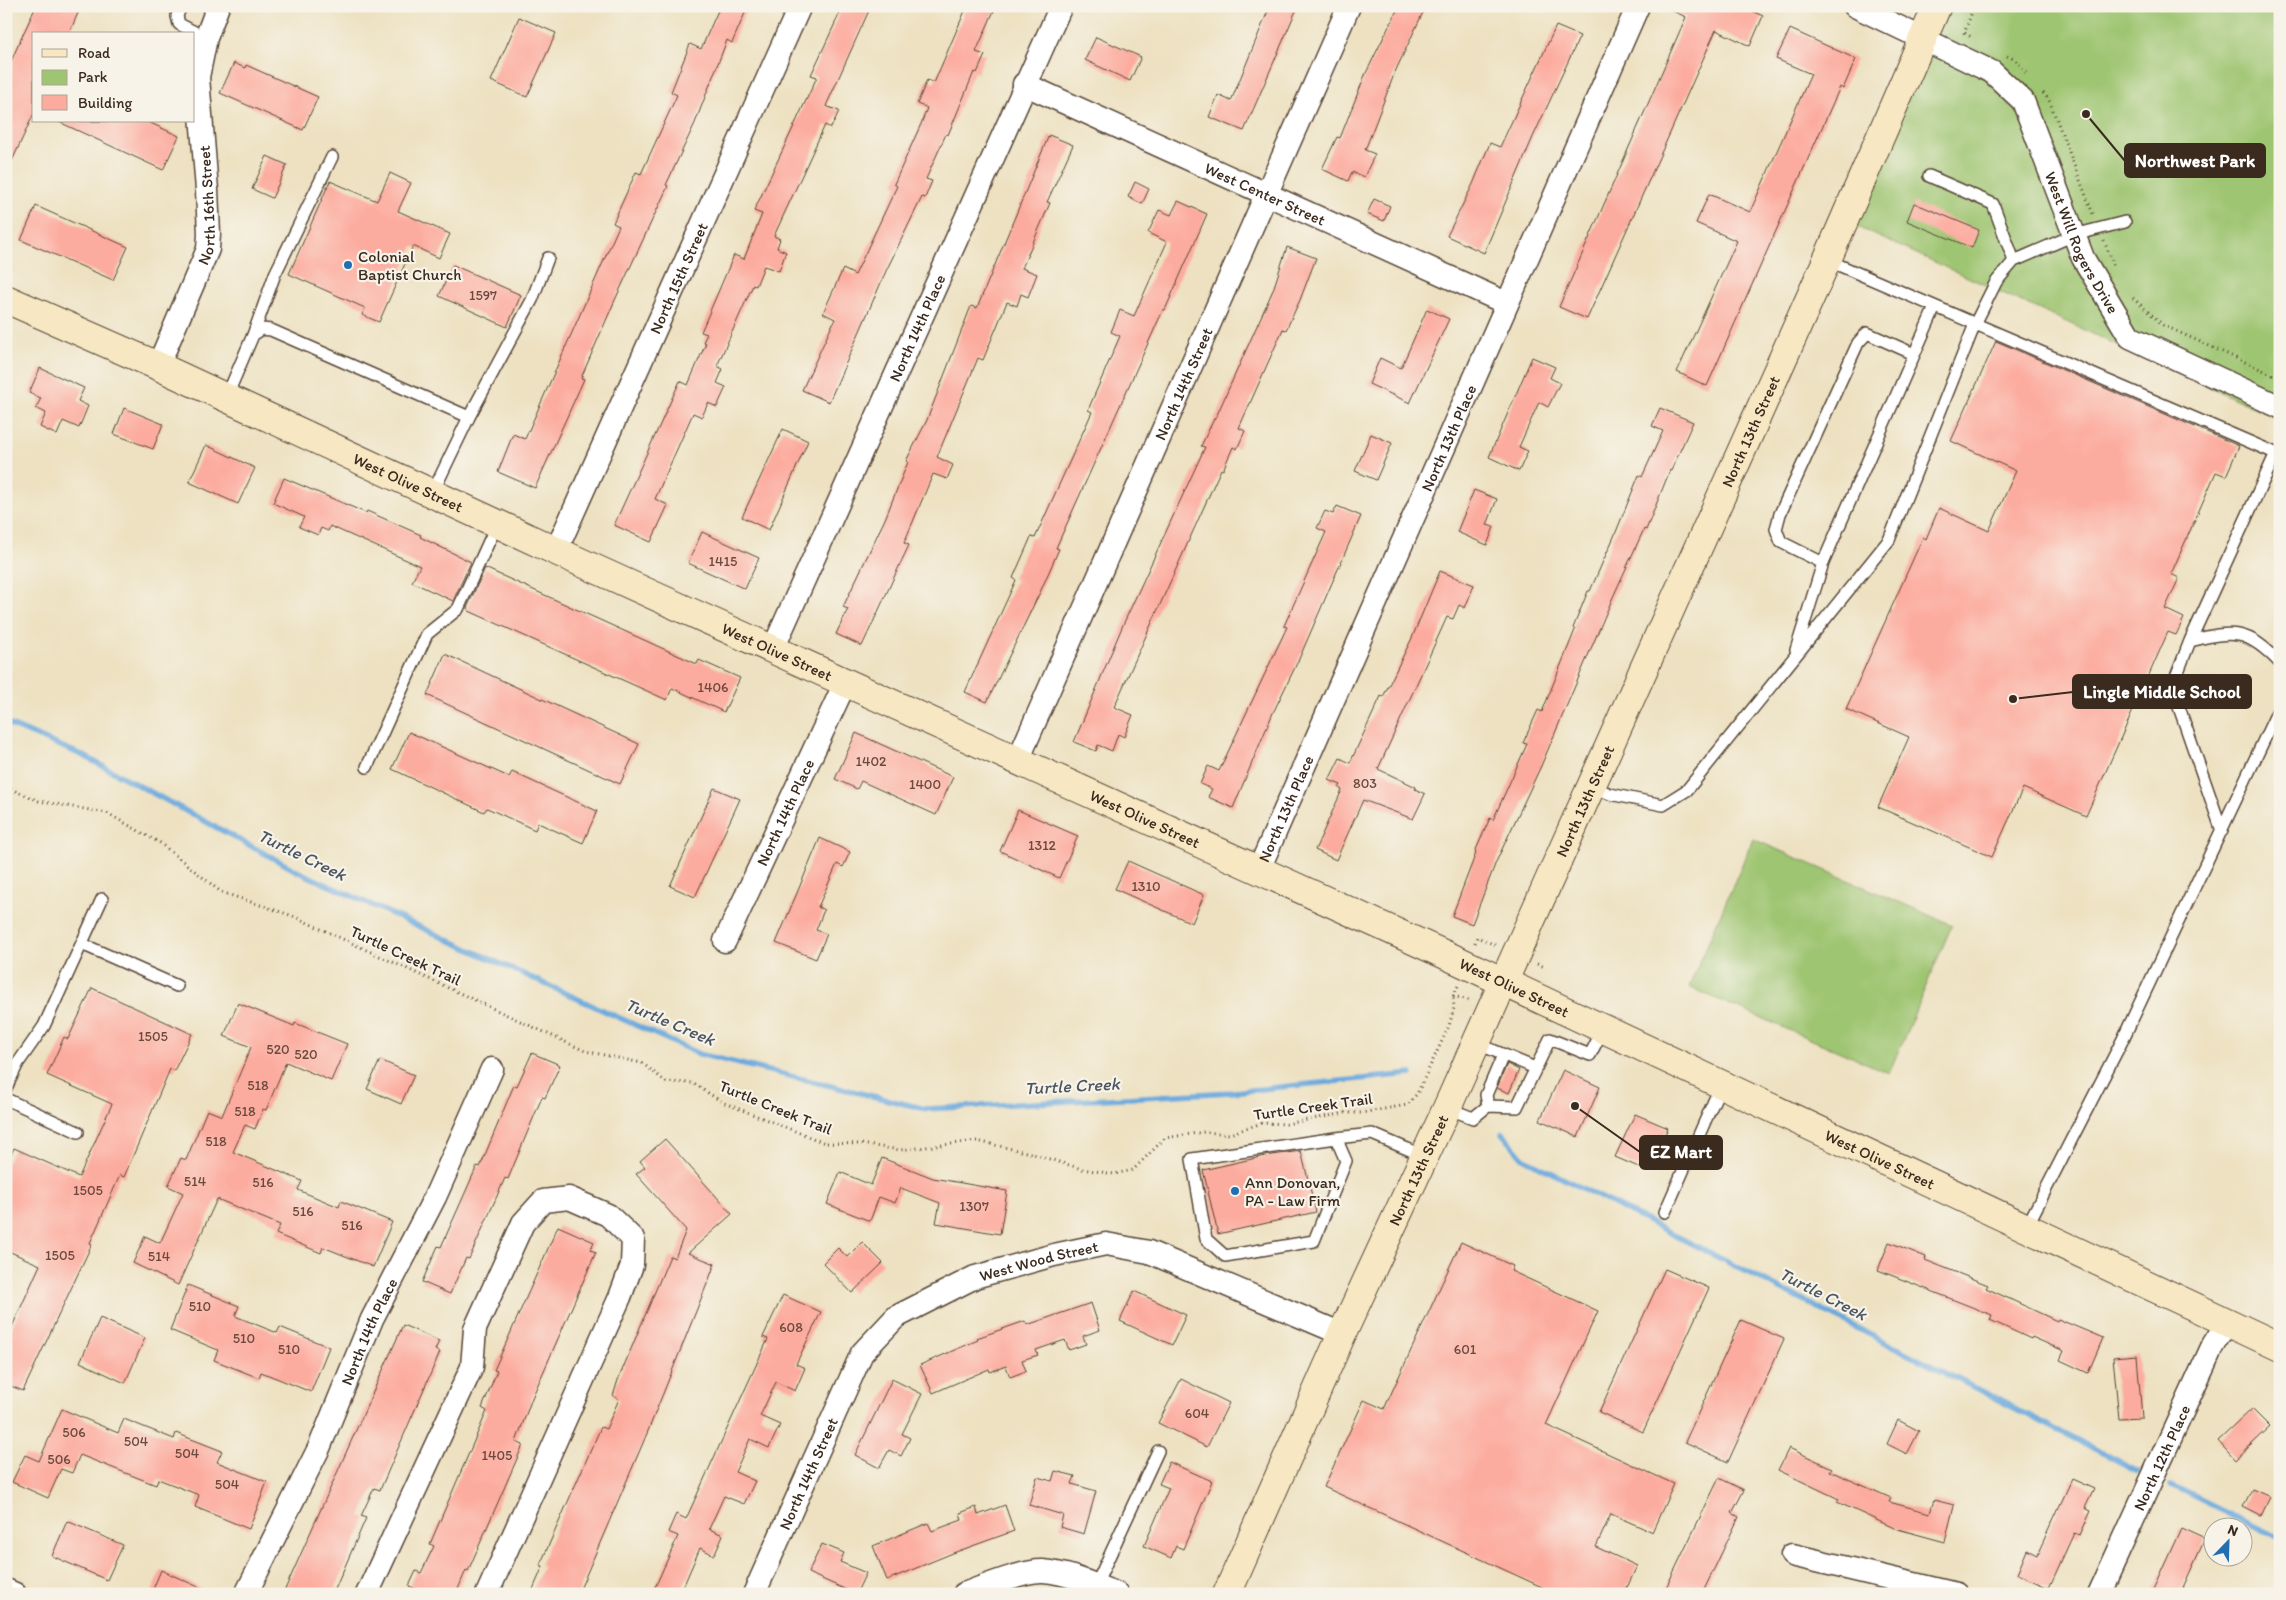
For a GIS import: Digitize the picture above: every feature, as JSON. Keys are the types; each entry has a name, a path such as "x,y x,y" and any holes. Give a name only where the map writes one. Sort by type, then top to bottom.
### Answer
{"main road":[{"name":"North 13th Street","path":"1228,1594 1342,1334 1447,1108 1827,260 1937,6"},
{"name":"West Olive Street","path":"6,299 158,366 556,551 1259,869 2280,1347"}],"street":[{"name":"North 16th Street","path":"158,366 208,249 207,190 198,77 206,38 218,6"},
{"name":"North 15th Street","path":"556,551 800,6"},
{"name":"North 14th Place","path":"773,649 1024,84 1061,6"},
{"name":"North 14th Street","path":"1018,760 1349,6"},
{"name":"North 13th Place","path":"1259,869 1638,6"},
{"name":"West Will Rogers Drive","path":"1855,6 1923,37 1992,72 2023,101 2083,258 2130,337 2280,407"},
{"name":"West Center Street","path":"1024,84 1506,303"},
{"name":"North 14th Place","path":"725,941 846,681"},
{"name":"North 14th Place","path":"246,1594 318,1448 372,1319 435,1197 492,1069"},
{"path":"367,1594 472,1367 476,1329 523,1223 543,1201 569,1198 608,1215 633,1239 632,1265 612,1315 487,1594"},
{"name":"West Wood Street","path":"862,1353 896,1318 975,1278 1054,1255 1106,1244 1220,1268 1342,1334"},
{"name":"North 12th Place","path":"2098,1594 2213,1345 2227,1323"},
{"name":"North 14th Street","path":"754,1594 862,1353"},
{"path":"1792,1554 1956,1594"},
{"path":"964,1594 996,1582 1041,1571 1083,1586 1117,1594"},
{"path":"6,1590 15,1594"}],"lane":[{"path":"181,6 177,16 180,24 195,32"},
{"path":"195,32 206,38"},
{"path":"226,398 253,335 275,274 332,157"},
{"path":"1929,176 1993,204 2014,261"},
{"path":"1591,786 1610,794 1663,805 1687,790 1889,540 1975,324 1996,282 2014,261 2074,236 2125,222"},
{"path":"432,494 469,417 532,300 548,258"},
{"path":"1827,260 2278,454 2190,641 2172,687 2222,831"},
{"path":"1794,656 1823,563 1935,306"},
{"path":"253,335 262,329 271,330 469,417"},
{"path":"1823,563 1781,542 1776,529 1780,514 1858,343 1867,333 1914,354"},
{"path":"368,767 427,634 458,609 497,524"},
{"path":"2190,641 2221,633 2244,635 2263,646 2280,663"},
{"path":"2025,1229 2122,1041 2280,706"},
{"path":"6,1088 18,1063 44,1026 102,899"},
{"path":"82,944 177,986"},
{"path":"1447,1108 1473,1118 1488,1106 1517,1107 1550,1038 1590,1055 1603,1029"},
{"path":"1476,1043 1535,1068"},
{"path":"1488,1106 1486,1095 1504,1055"},
{"path":"1665,1212 1721,1085"},
{"path":"6,1099 78,1132"},
{"path":"1336,1138 1346,1161 1314,1241 1220,1268 1206,1239 1192,1159 1336,1138 1372,1134 1424,1156"},
{"path":"1083,1586 1158,1451"}],"path":[{"name":"Turtle Creek Trail","path":"6,786 39,801 107,813 160,843 221,892 293,916 585,1051 642,1063 666,1082 693,1084 722,1102 825,1143 861,1144 900,1150 977,1141 1030,1153 1082,1169 1114,1174 1133,1170 1165,1138 1204,1132 1230,1134 1262,1123 1286,1124 1345,1113 1361,1114 1407,1104 1417,1094 1448,1026 1454,1008 1453,996 1455,991"},
{"path":"1475,941 1477,937 1482,939"},
{"path":"1540,965 1545,967"},
{"path":"1453,996 1458,998"}],"green space":[{"path":"1940,6 2280,6 2280,419 1844,221"},
{"path":"1753,839 1952,925 1889,1073 1689,987"}],"building":[{"path":"36,6 81,6 70,32 32,32 32,117 6,174 6,72"},
{"path":"720,6 748,6 732,43 727,40 695,123 666,185 668,186 615,300 581,378 584,379 535,488 498,472 513,434 525,439 619,226 613,223 636,172 641,174 677,95 671,92 690,44 701,49"},
{"path":"843,6 871,6 826,106 839,111 831,128 825,125 774,236 780,239 777,248 786,252 779,271 764,266 756,286 753,285 717,366 723,369 717,383 726,387 717,407 708,403 702,417 693,413 655,499 668,505 651,542 614,525 680,381 688,385 706,343 703,342 707,334 701,332 734,255 744,259 762,214 754,211 817,77 811,75"},
{"path":"967,6 996,6 976,52 985,55 977,73 974,72 948,135 946,134 926,179 932,181 925,198 922,197 886,271 829,402 802,390 835,319 823,313 843,269 855,275 897,186 894,184 927,108 917,104 927,80 934,83"},
{"path":"1270,6 1298,6 1244,131 1209,117 1218,95 1231,101"},
{"path":"1399,6 1426,6 1395,72 1365,150 1375,154 1364,177 1352,172 1348,181 1322,169 1337,137 1340,138 1365,75"},
{"path":"1662,6 1741,6 1763,16 1750,46 1716,30 1587,319 1559,307 1686,17"},
{"path":"519,17 556,33 527,97 491,81"},
{"path":"1556,26 1580,36 1533,137 1484,253 1447,236 1473,184 1490,143 1500,147"},
{"path":"1790,29 1856,59 1843,89 1840,87 1707,386 1677,372 1737,241 1696,223 1709,194 1750,212 1811,74 1776,59"},
{"path":"1096,37 1141,57 1130,81 1085,60"},
{"path":"234,63 245,68 246,65 318,97 303,130 220,93"},
{"path":"59,122 148,122 179,136 163,170"},
{"path":"1049,135 1073,145 1047,202 1050,203 1022,268 1037,274 1028,297 1021,294 1017,306 1007,302 983,360 978,358 937,457 953,465 947,479 933,474 904,543 909,545 862,646 836,634 848,609 843,607 885,519 908,462 906,461 927,420 971,306 977,308"},
{"path":"267,156 287,165 272,198 252,189"},
{"path":"390,173 411,183 398,211 450,234 439,258 413,246 379,322 362,315 365,308 289,274 330,181 377,201"},
{"path":"1135,182 1149,189 1142,204 1128,197"},
{"path":"1374,199 1390,206 1384,221 1367,214"},
{"path":"1178,201 1207,214 1056,548 1059,549 1041,590 987,702 965,692 1016,580 1013,578 1031,537 1035,538 1092,412 1088,410 1120,336 1111,332 1120,310 1134,316 1167,242 1148,233 1159,210 1171,215"},
{"path":"1914,203 1979,230 1972,248 1907,221"},
{"path":"36,206 128,247 113,280 21,240"},
{"path":"1287,247 1316,258 1300,300 1286,330 1283,329 1239,428 1245,431 1237,449 1233,447 1223,470 1221,469 1114,707 1133,715 1124,737 1118,734 1112,751 1098,745 1096,751 1074,742 1122,627 1205,447 1201,446 1273,290"},
{"path":"453,265 521,295 507,327 439,296"},
{"path":"1427,309 1449,319 1410,403 1369,384 1380,358 1401,368"},
{"path":"1996,341 2239,446 2226,476 2216,472 2171,574 2179,578 2165,609 2184,618 2176,635 2168,632 2086,816 2023,788 1992,857 1878,807 1909,737 1846,709 1923,537 1926,539 1939,508 1989,531 2016,471 1951,441"},
{"path":"1532,357 1555,367 1550,378 1560,383 1548,407 1539,402 1519,447 1528,451 1519,471 1489,457"},
{"path":"40,368 84,388 78,401 88,406 79,428 63,421 57,435 40,427 46,413 36,408 41,398 29,393"},
{"path":"124,408 163,424 153,449 114,434"},
{"path":"1660,408 1693,422 1670,470 1646,530 1644,529 1613,597 1541,766 1496,862 1472,924 1452,916 1475,852 1490,818 1493,820 1527,744 1523,743 1538,710 1542,712 1575,630 1573,628 1588,591 1590,591 1616,532 1639,475 1642,477 1663,431 1652,426"},
{"path":"783,429 808,441 769,530 742,517"},
{"path":"1371,434 1392,443 1376,480 1355,471"},
{"path":"206,445 255,468 238,504 189,482"},
{"path":"284,478 421,535 420,537 471,562 453,601 412,582 420,566 330,526 328,531 321,528 318,535 299,527 304,517 273,503"},
{"path":"1474,490 1497,499 1487,525 1494,527 1487,545 1457,532"},
{"path":"1337,506 1361,516 1299,659 1272,715 1233,808 1208,797 1212,789 1200,784 1208,766 1219,771 1287,627 1284,626 1326,532 1317,528 1325,511 1333,514"},
{"path":"702,532 759,558 745,589 688,563"},
{"path":"485,568 697,664 699,660 740,678 724,712 672,688 667,700 469,611 467,608"},
{"path":"1440,571 1474,585 1465,608 1459,605 1453,619 1447,617 1378,769 1416,787 1415,789 1425,794 1413,819 1363,800 1336,860 1315,850 1342,790 1339,788 1341,785 1329,780 1340,758 1350,763 1381,696 1383,697 1412,638"},
{"path":"445,654 639,744 620,784 427,695"},
{"path":"409,732 509,777 512,772 597,811 583,843 538,823 535,830 487,808 484,812 392,769"},
{"path":"856,733 953,777 936,815 861,781 857,789 835,779"},
{"path":"714,788 740,799 695,897 670,886"},
{"path":"1018,810 1078,836 1059,878 1000,851"},
{"path":"820,838 850,852 843,867 837,864 818,907 824,910 816,930 827,934 816,959 776,943"},
{"path":"1128,861 1204,895 1192,923 1115,889"},
{"path":"92,988 192,1034 174,1071 170,1069 124,1177 120,1175 90,1243 92,1244 23,1391 6,1384 6,1340 40,1265 6,1250 6,1165 14,1148 79,1177 112,1104 47,1075 64,1037 68,1039"},
{"path":"238,1003 294,1026 295,1023 347,1044 331,1081 286,1062 266,1110 263,1109 255,1129 245,1125 233,1152 302,1181 298,1190 339,1207 341,1201 392,1222 373,1267 323,1247 321,1253 276,1234 280,1225 217,1199 178,1285 133,1263 145,1236 160,1243 183,1193 168,1186 181,1158 186,1160 207,1110 222,1116 251,1047 224,1036"},
{"path":"532,1053 560,1065 545,1098 542,1097 508,1179 505,1178 469,1259 466,1258 450,1294 422,1282 438,1246 441,1247 477,1166 480,1167 514,1085 517,1086"},
{"path":"380,1060 414,1075 401,1104 367,1089"},
{"path":"1507,1064 1519,1070 1509,1093 1497,1088"},
{"path":"1563,1070 1600,1087 1578,1137 1540,1120"},
{"path":"1635,1114 1668,1128 1648,1171 1615,1157"},
{"path":"665,1139 732,1214 688,1253 715,1264 646,1436 578,1594 531,1594 543,1566 540,1565 601,1427 606,1429 619,1399 613,1396 618,1380 670,1256 675,1258 686,1230 636,1174 645,1167 640,1161"},
{"path":"1301,1151 1316,1212 1218,1234 1203,1170 1265,1156"},
{"path":"882,1158 933,1178 1007,1191 1000,1234 936,1223 940,1203 901,1188 895,1203 879,1197 870,1221 827,1204 840,1172 871,1185"},
{"path":"558,1226 594,1242 590,1250 596,1252 532,1398 516,1442 523,1445 468,1571 466,1570 456,1594 427,1594 409,1586 416,1571 421,1573 434,1546 430,1544 487,1411 482,1408 497,1371 494,1370"},
{"path":"862,1242 883,1263 852,1293 823,1263 838,1248 847,1257"},
{"path":"1461,1242 1513,1266 1511,1271 1598,1311 1546,1425 1674,1484 1652,1532 1611,1514 1596,1547 1637,1566 1624,1594 1557,1594 1324,1487 1364,1400 1384,1409"},
{"path":"1889,1242 1926,1257 1925,1260 1988,1285 1986,1288 2057,1321 2058,1319 2103,1338 2088,1373 2060,1360 2064,1351 2032,1337 2031,1339 1990,1320 1992,1315 1878,1270"},
{"path":"1665,1269 1709,1288 1643,1432 1599,1412"},
{"path":"188,1285 239,1306 235,1316 277,1333 280,1327 329,1347 311,1392 261,1372 259,1378 214,1360 218,1350 170,1330"},
{"path":"1134,1291 1186,1315 1172,1345 1120,1321"},
{"path":"783,1295 821,1312 796,1364 805,1368 795,1391 776,1382 760,1416 780,1425 769,1448 750,1439 735,1472 755,1481 744,1504 724,1496 709,1529 723,1535 714,1555 700,1548 680,1594 652,1594 678,1536 668,1532 676,1514 686,1519 768,1339 763,1337"},
{"path":"1091,1303 1100,1330 1083,1336 1086,1344 1069,1350 1065,1340 1036,1350 1038,1355 1022,1360 1026,1371 1010,1377 1006,1366 990,1372 989,1369 933,1393 920,1365 978,1340 977,1338 1025,1321 1027,1325"},
{"path":"100,1318 145,1338 125,1383 80,1362"},
{"path":"1741,1320 1784,1339 1728,1462 1685,1442"},
{"path":"403,1325 439,1341 435,1350 440,1352 380,1490 374,1488 361,1516 366,1518 333,1594 283,1594"},
{"path":"2137,1355 2142,1418 2119,1419 2113,1357"},
{"path":"892,1379 922,1394 902,1434 910,1438 901,1456 889,1450 879,1468 855,1455"},
{"path":"1181,1379 1229,1403 1207,1447 1158,1423"},
{"path":"62,1409 118,1433 124,1419 174,1439 176,1433 222,1451 217,1462 267,1482 249,1529 195,1507 199,1495 158,1479 156,1485 80,1455 72,1473 61,1469 48,1498 12,1482 25,1455 39,1461"},
{"path":"2252,1409 2270,1427 2235,1460 2218,1441"},
{"path":"1898,1420 1919,1431 1907,1454 1887,1444"},
{"path":"1789,1448 1832,1468 1830,1471 1891,1498 1889,1502 1930,1513 1934,1500 1954,1505 1945,1542 1894,1528 1837,1502 1839,1499 1778,1470"},
{"path":"1169,1462 1212,1481 1183,1549 1176,1546 1171,1558 1144,1546 1169,1488 1159,1484"},
{"path":"1055,1471 1075,1476 1072,1484 1096,1491 1084,1534 1060,1527 1063,1515 1029,1505 1037,1477 1052,1481"},
{"path":"1719,1478 1744,1490 1732,1513 1739,1517 1702,1594 1663,1594"},
{"path":"2072,1479 2094,1489 2085,1508 2091,1511 2080,1535 2074,1533 2049,1588 2017,1574 2027,1550 2037,1555"},
{"path":"2252,1489 2270,1497 2261,1516 2243,1507"},
{"path":"1005,1505 1014,1531 887,1580 873,1546 928,1523 932,1531 962,1520 960,1513 976,1507 978,1515"},
{"path":"67,1521 123,1545 107,1580 52,1556"},
{"path":"2181,1528 2204,1539 2180,1594 2151,1594"},
{"path":"822,1544 844,1553 840,1562 866,1573 856,1594 808,1573"},
{"path":"161,1570 214,1594 151,1594"}],"waterway":[{"name":"Turtle Creek","path":"6,723 84,756 297,871 699,1054 926,1109 1232,1092 1411,1074"},
{"name":"Turtle Creek","path":"1502,1133 1523,1158 2138,1471"},
{"name":"Turtle Creek","path":"2171,1485 2280,1538"}],"place":[{"name":"Northwest Park","path":"2086,114"},
{"name":"Colonial Baptist Church","path":"348,265"},
{"name":"Lingle Middle School","path":"2013,699"},
{"name":"EZ Mart","path":"1575,1106"},
{"name":"Ann Donovan, PA - Law Firm","path":"1235,1191"}]}
